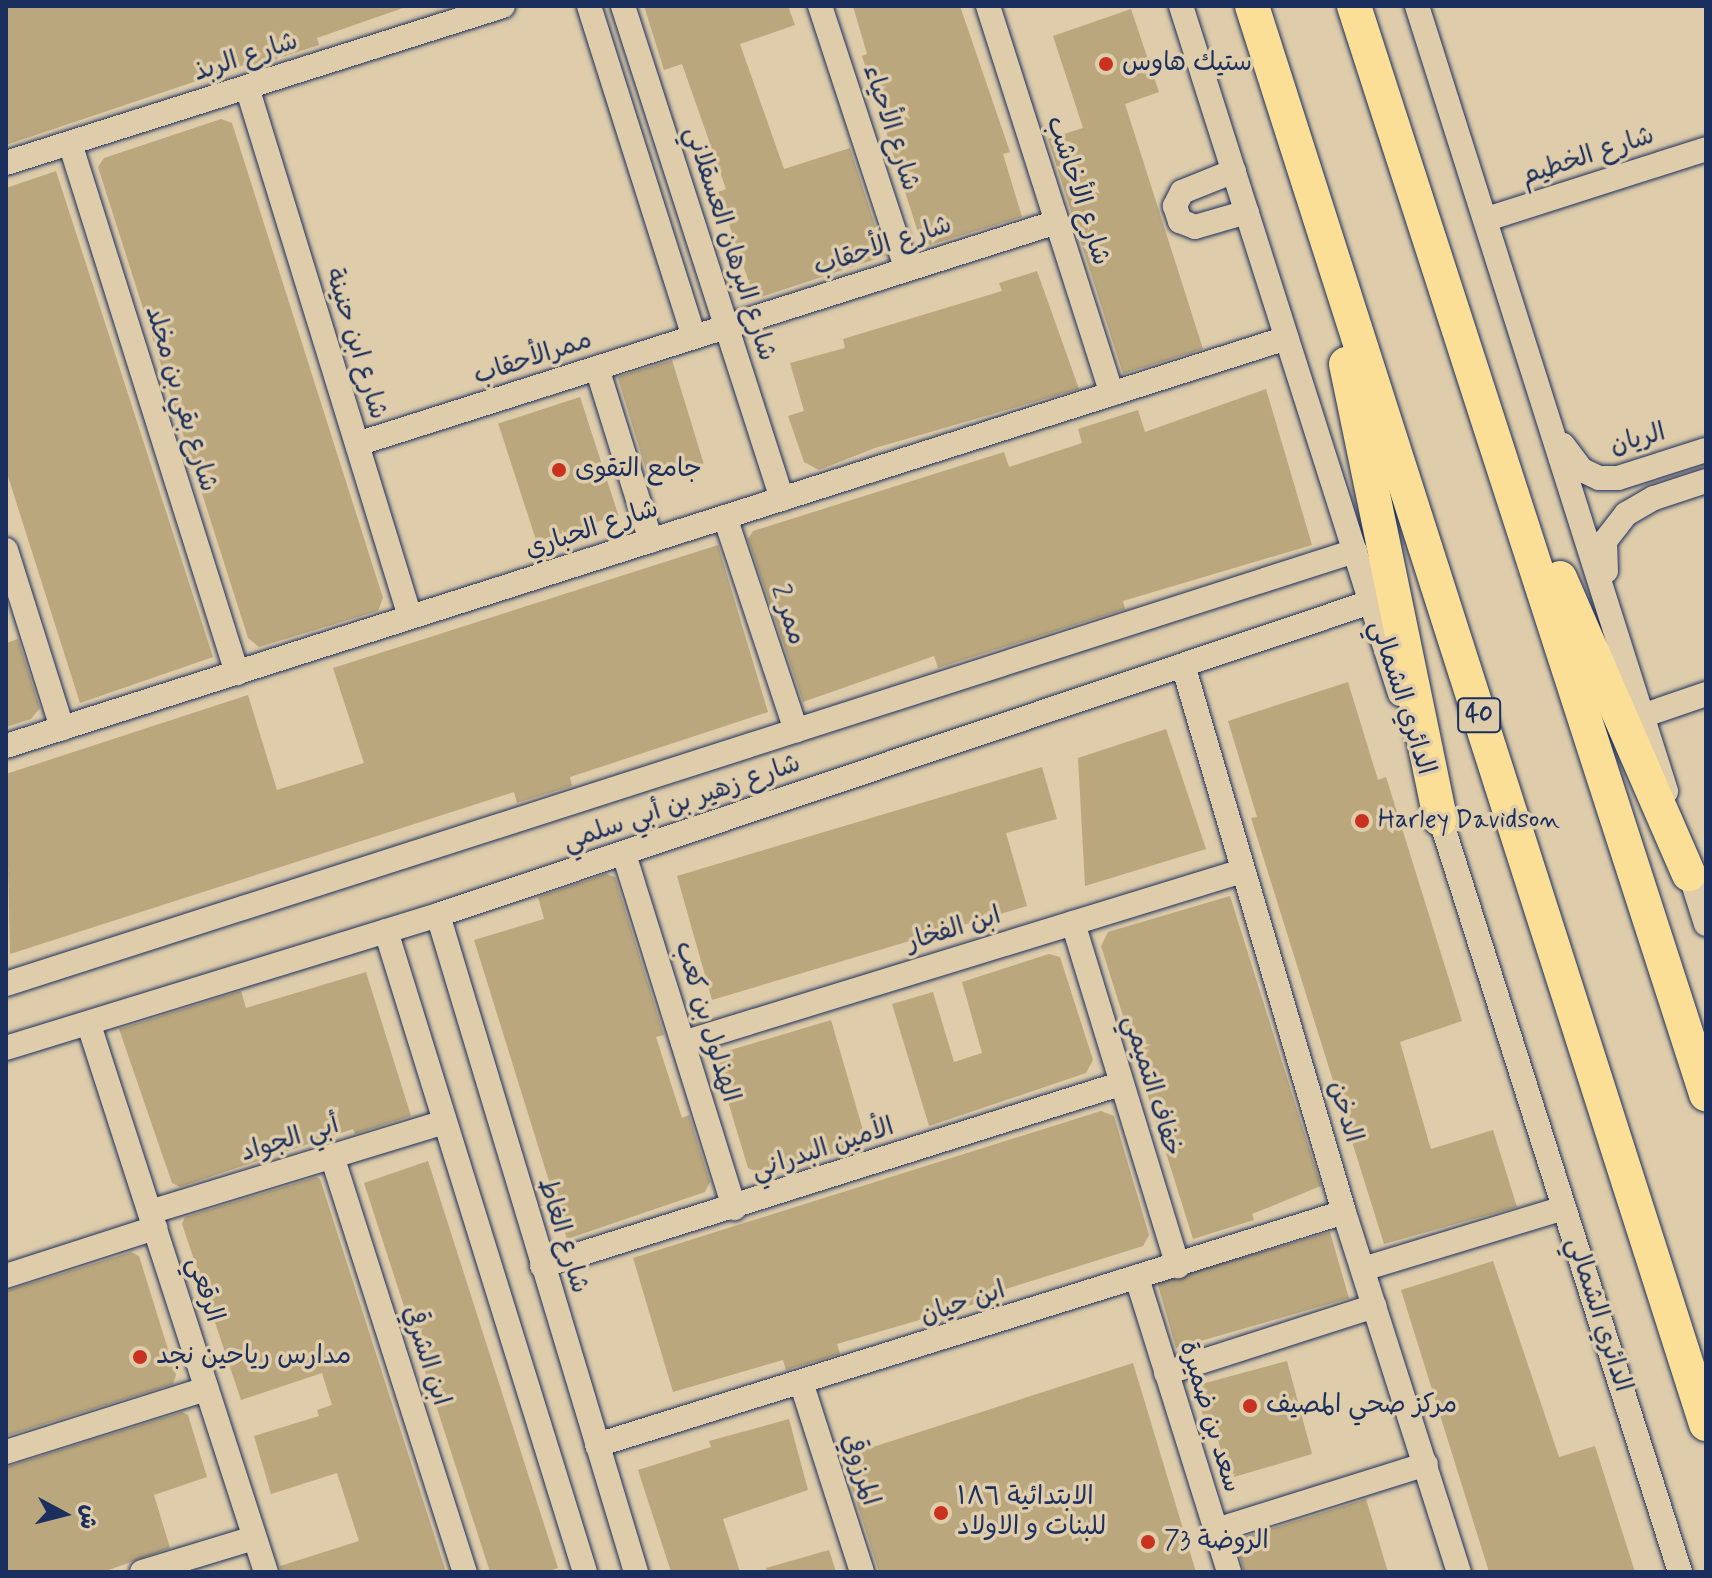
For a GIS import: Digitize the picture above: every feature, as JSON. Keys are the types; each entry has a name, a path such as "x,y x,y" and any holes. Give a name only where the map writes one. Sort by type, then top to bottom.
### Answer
{"highway":[{"name":"40","path":"1252,6 1706,1424"},
{"path":"1354,6 1706,1094"},
{"path":"1311,191 1440,819"},
{"path":"1483,402 1689,874"}],"street":[{"name":"شارع الربذ","path":"6,163 503,6"},
{"path":"589,6 694,337"},
{"name":"شارع البرهان العسقلاني","path":"623,6 782,499"},
{"name":"شارع الأحياء","path":"820,6 906,268"},
{"name":"شارع الأخاشب","path":"988,6 1112,394"},
{"name":"الدائري الشمالي","path":"1181,6 1680,1572"},
{"path":"1417,6 1607,593 1706,924"},
{"name":"شارع ابن حنينة","path":"247,87 410,617"},
{"name":"شارع بقي بن مخلد","path":"70,143 237,673"},
{"name":"شارع الخطيم","path":"1487,219 1706,149"},
{"path":"1234,171 1182,192 1178,214 1180,221 1195,227 1247,212"},
{"name":"شارع الأحقاب","path":"726,327 1057,222"},
{"name":"ممرالأحقاب","path":"357,444 726,327"},
{"name":"شارع الحباري","path":"6,746 1287,338"},
{"path":"597,368 651,541"},
{"name":"الريان","path":"1554,435 1582,470 1599,478 1626,475 1706,450"},
{"path":"1626,475 1637,508"},
{"path":"1607,593 1605,541 1611,529 1637,508 1706,481"},
{"name":"ممر 2","path":"725,517 796,730"},
{"path":"6,550 62,728"},
{"name":"شارع زهير بن أبي سلمي","path":"6,984 1355,551"},
{"name":"شارع زهير بن أبي سلمي","path":"6,1048 89,1025 438,915 1371,602"},
{"name":"الدخن","path":"1183,665 1344,1212 1459,1572"},
{"path":"1645,715 1706,694"},
{"name":"الهذلول بن كعب","path":"624,854 734,1208"},
{"name":"ابن الفخار","path":"683,1043 1242,871"},
{"name":"شارع الغاط","path":"438,915 636,1572"},
{"name":"خفاف التميمي","path":"1073,923 1178,1266"},
{"path":"386,931 585,1572"},
{"name":"الرقعي","path":"89,1025 266,1572"},
{"name":"الأمين البدراني","path":"542,1266 1120,1084"},
{"name":"أبي الجواد","path":"6,1276 332,1156 445,1122"},
{"name":"ابن الشرقي","path":"332,1156 465,1572"},
{"path":"1363,1269 1564,1208"},
{"name":"ابن حيان","path":"597,1445 802,1385 1344,1212"},
{"name":"سعد بن ضميرة","path":"1137,1278 1229,1572"},
{"path":"1166,1373 1375,1306"},
{"name":"المرزوقي","path":"802,1385 862,1572"},
{"path":"6,1452 206,1389"},
{"path":"1216,1530 1426,1464"},
{"path":"142,1572 254,1538"}],"building":[{"path":"6,6 403,8 317,38 319,45 254,66 253,62 6,145"},
{"path":"644,6 788,6 795,25 740,44 784,169 850,148 885,256 761,297 752,291 718,192 726,189 682,64 664,70"},
{"path":"853,6 960,6 1010,152 1003,154 1022,217 930,245 920,239 862,56 867,54"},
{"path":"1131,9 1159,92 1125,104 1203,349 1123,374 1048,139 1083,128 1053,36"},
{"path":"221,119 232,123 383,598 378,611 259,647 248,638 98,167 104,158"},
{"path":"56,171 213,657 80,703 6,470 6,188"},
{"path":"1037,271 1079,389 875,448 819,470 804,462 788,416 804,411 790,363 845,348 843,339 1002,291 999,283"},
{"path":"672,360 704,463 649,480 617,377"},
{"path":"1266,389 1312,545 1123,601 1125,609 938,668 934,656 803,702 748,539 753,531 1004,452 1009,467 1082,443 1078,429 1138,410 1145,432"},
{"name":"جامع التقوى","path":"580,397 618,515 537,542 498,424"},
{"path":"718,545 768,712 570,777 572,786 517,803 514,792 10,954 6,774 248,695 277,790 364,763 333,668"},
{"path":"18,639 40,708 31,719 6,727 6,643"},
{"path":"1348,682 1378,780 1386,777 1462,1021 1400,1042 1429,1143 1431,1149 1493,1130 1517,1207 1384,1244 1251,818 1257,817 1228,721"},
{"path":"1166,729 1206,849 1085,886 1078,758"},
{"path":"1042,767 1057,819 1006,833 1027,906 712,1000 677,876"},
{"path":"606,874 615,877 664,1035 656,1037 682,1118 689,1115 710,1182 705,1192 567,1239 474,940 544,919 538,897"},
{"path":"1230,896 1321,1186 1252,1214 1254,1220 1193,1239 1101,946 1108,932"},
{"path":"1049,954 1060,957 1093,1060 1086,1073 929,1126 892,1004 933,992 954,1062 982,1053 962,982"},
{"path":"366,972 411,1116 355,1134 353,1129 180,1187 172,1183 119,1029 241,991 246,1008"},
{"path":"831,1020 867,1144 761,1174 748,1168 714,1055"},
{"path":"1101,1111 1114,1116 1149,1235 1143,1246 993,1293 995,1298 837,1344 840,1354 786,1370 783,1360 673,1392 633,1258"},
{"path":"428,1161 558,1568 546,1572 490,1572 364,1183"},
{"path":"316,1177 320,1179 446,1572 281,1572 280,1566 359,1541 337,1473 271,1494 254,1436 319,1416 317,1410 332,1405 322,1373 241,1400 182,1224 185,1217"},
{"path":"1330,1232 1349,1298 1176,1348 1157,1282"},
{"path":"131,1252 139,1256 176,1375 173,1384 6,1436 6,1291"},
{"path":"1493,1261 1559,1457 1595,1446 1635,1572 1489,1572 1401,1290"},
{"name":"مركز صحي المصيف","path":"1287,1361 1312,1454 1234,1477 1231,1467 1226,1468 1214,1426 1207,1429 1194,1386"},
{"path":"1133,1363 1196,1572 879,1572 842,1457"},
{"path":"182,1412 188,1415 207,1477 154,1495 170,1548 103,1572 6,1572 6,1467"},
{"path":"789,1419 808,1490 723,1519 740,1572 671,1572 638,1470 711,1447 709,1441"},
{"path":"1366,1499 1388,1572 1244,1572 1235,1540"},
{"path":"829,1550 836,1572 767,1572 766,1568"}],"place":[{"name":"ستيك هاوس","path":"1106,64"},
{"name":"جامع التقوى","path":"559,470"},
{"name":"Harley Davidson","path":"1362,821"},
{"name":"مدارس رياحين نجد","path":"140,1357"},
{"name":"مركز صحي المصيف","path":"1250,1406"},
{"name":"الابتدائية ١٨٦ للبنات و الاولاد","path":"941,1513"},
{"name":"الروضة 73","path":"1148,1542"}]}
